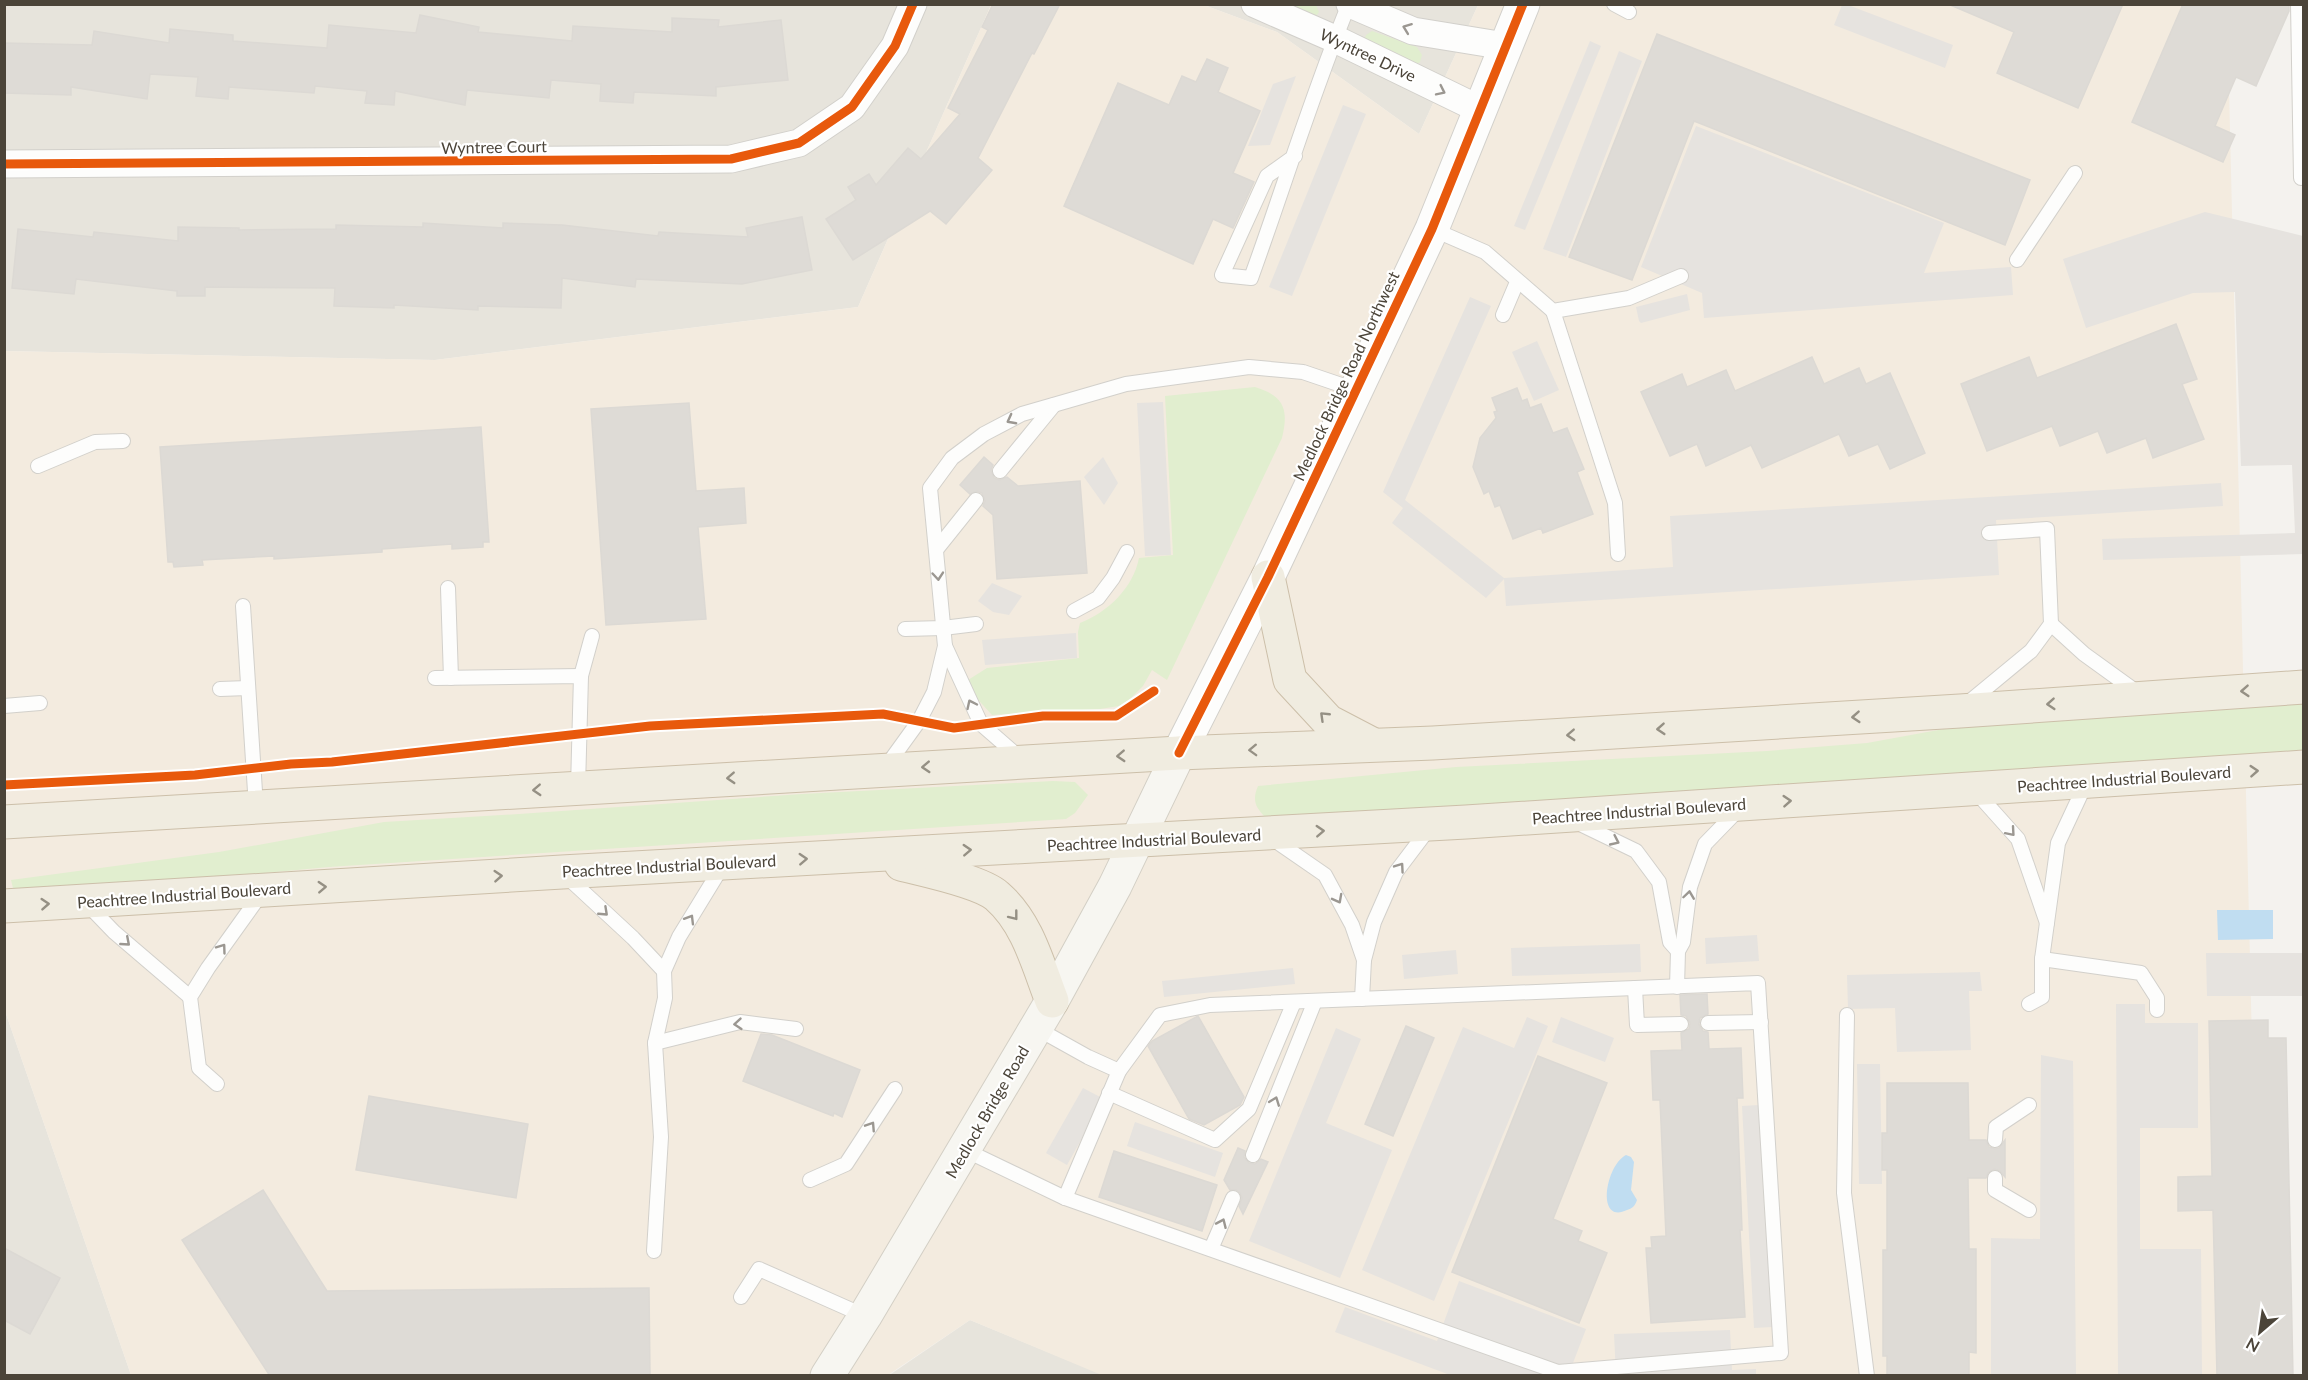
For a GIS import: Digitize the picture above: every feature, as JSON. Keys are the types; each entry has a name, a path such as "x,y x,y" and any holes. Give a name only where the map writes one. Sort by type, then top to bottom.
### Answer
{"highway":[{"path":"1268,577 1290,680 1328,721 1374,745"},
{"path":"4,822 1024,761 1374,745 1960,711 2304,687"},
{"name":"Peachtree Industrial Boulevard","path":"4,906 562,872 1432,824 2304,767"},
{"path":"867,856 954,877 995,894 1019,919 1044,1014"}],"main road":[{"name":"Medlock Bridge Road Northwest","path":"1136,841 1179,753"},
{"name":"Medlock Bridge Road","path":"826,1376 965,1150 1044,1014 1115,886 1136,841"}],"street":[{"name":"Wyntree Court","path":"4,164 731,159 799,143 852,107 895,46 913,4"},
{"name":"Wyntree Drive","path":"1255,4 1335,39 1479,109"},
{"path":"1350,4 1413,31 1505,46"},
{"name":"Medlock Bridge Road Northwest","path":"1179,753 1268,577 1432,229 1523,4"}],"lane":[{"path":"1295,156 1267,176 1222,274 1251,278 1295,156 1335,39 1350,4"},
{"path":"1614,4 1629,12"},
{"path":"2298,4 2301,178"},
{"path":"2017,260 2075,173"},
{"path":"1432,229 1485,252 1553,311 1615,503 1617,554"},
{"path":"1553,311 1629,298 1681,276"},
{"path":"1503,315 1517,282"},
{"path":"1024,761 981,724 945,646 930,488 952,458 984,434 1022,414 1126,384 1249,367 1303,372 1356,390"},
{"path":"1000,471 1054,405"},
{"path":"38,466 94,442 123,441"},
{"path":"936,550 976,500"},
{"path":"1960,711 2031,651 2051,624 2047,529 1989,532"},
{"path":"1074,611 1098,598 1113,578 1127,552"},
{"path":"448,588 451,678"},
{"path":"243,606 256,807"},
{"path":"905,629 976,624"},
{"path":"2051,624 2084,654 2144,698"},
{"path":"578,787 581,676 592,636"},
{"path":"884,769 920,721 934,692 945,646"},
{"path":"435,678 581,676"},
{"path":"220,689 248,688"},
{"path":"4,706 40,703"},
{"path":"2029,1004 2042,997 2042,959 2058,843 2086,781"},
{"path":"1972,788 2018,839 2047,926"},
{"path":"1677,987 1678,951 1683,942 1690,887 1705,844 1745,804"},
{"path":"1562,816 1636,851 1659,882 1670,942 1678,951"},
{"path":"1362,999 1364,960 1374,922 1396,873 1432,824"},
{"path":"1265,834 1325,875 1352,925 1364,960"},
{"path":"654,1251 661,1137 655,1043 665,998 664,971 680,937 724,863"},
{"path":"562,872 633,938 664,971"},
{"path":"217,1084 199,1068 190,997 264,890"},
{"path":"85,901 114,932 190,997"},
{"path":"2042,959 2141,973 2157,998 2157,1010"},
{"path":"965,1150 1065,1197 1558,1372 1781,1353 1758,983 1210,1005 1160,1015 1119,1071 1065,1197"},
{"path":"1635,988 1637,1025 1681,1024"},
{"path":"1253,1155 1315,1001"},
{"path":"1109,1093 1215,1140 1249,1109 1294,1002"},
{"path":"1044,1014 1088,1057 1119,1071"},
{"path":"1847,1015 1844,1193 1867,1376"},
{"path":"655,1043 740,1022 796,1029"},
{"path":"1708,1023 1761,1022"},
{"path":"810,1180 846,1164 895,1089"},
{"path":"1995,1140 1996,1127 2029,1105"},
{"path":"1995,1178 1995,1190 2029,1210"},
{"path":"1210,1249 1233,1198"},
{"path":"741,1297 759,1269 865,1316"}],"shaded area":[{"path":"5,5 991,5 858,307 435,360 5,351"},
{"path":"991,5 1204,5 1277,32 1419,134 1478,5 2227,5 2260,1375 1104,1376 970,1320 888,1375 131,1375 5,1011 4,351 435,360 858,307"},
{"path":"1204,5 1478,5 1419,134 1277,32"},
{"path":"1842,5 1848,5 1953,45 1945,68 1834,25"},
{"path":"1590,41 1601,46 1525,230 1514,226"},
{"path":"1619,51 1642,61 1566,257 1543,249"},
{"path":"1296,76 1270,145 1248,146 1273,84"},
{"path":"1343,105 1366,114 1292,296 1269,287"},
{"path":"1696,126 1944,223 1924,273 2011,267 2013,295 1704,318 1702,293 1641,267"},
{"path":"2205,212 2303,236 2303,554 2103,560 2102,539 2295,533 2292,465 2241,466 2235,292 2193,293 2086,328 2063,259"},
{"path":"1687,294 1690,310 1641,323 1639,321 1636,307"},
{"path":"1470,297 1491,306 1405,500 1504,578 1673,567 1670,516 2221,483 2223,506 1996,520 1999,575 1506,606 1504,579 1486,598 1392,523 1403,508 1383,492"},
{"path":"1537,341 1559,390 1534,401 1512,352"},
{"path":"1163,402 1171,555 1145,556 1137,403"},
{"path":"1103,457 1118,483 1104,505 1084,477"},
{"path":"992,583 1022,596 1009,615 993,612 978,601"},
{"path":"1076,633 1077,658 985,665 982,640"},
{"path":"1757,935 1759,961 1706,964 1705,938"},
{"path":"1640,944 1641,972 1512,976 1511,948"},
{"path":"1456,950 1458,974 1404,979 1402,955"},
{"path":"2206,953 2303,953 2303,996 2207,996"},
{"path":"1293,968 1295,984 1164,997 1162,981"},
{"path":"1980,972 1982,991 1969,991 1971,1050 1897,1052 1895,1008 1848,1009 1847,975"},
{"path":"2116,1004 2145,1004 2145,1023 2198,1023 2198,1128 2140,1128 2140,1249 2201,1249 2202,1375 2118,1375"},
{"path":"5,1011 131,1375 5,1375"},
{"path":"1527,1017 1548,1026 1434,1301 1362,1270 1463,1027 1514,1048"},
{"path":"1561,1017 1614,1038 1605,1062 1552,1042"},
{"path":"1336,1028 1361,1039 1326,1123 1392,1150 1340,1278 1249,1241"},
{"path":"2041,1055 2073,1061 2076,1375 1991,1375 1991,1238 2040,1239"},
{"path":"1857,1064 1880,1064 1882,1184 1859,1184"},
{"path":"1083,1088 1104,1099 1067,1165 1046,1153"},
{"path":"1759,1105 1772,1327 1754,1328 1742,1106"},
{"path":"1135,1122 1223,1153 1215,1177 1127,1146"},
{"path":"1459,1281 1586,1329 1568,1376 1450,1375 1335,1332 1345,1307 1437,1341"},
{"path":"970,1320 1104,1375 888,1376"},
{"path":"1730,1330 1732,1370 1756,1369 1756,1375 1616,1375 1614,1334"}],"green space":[{"path":"1268,5 1316,5 1319,12 1314,19"},
{"path":"1372,31 1417,47 1422,55 1420,62 1416,65 1364,40 1366,35"},
{"path":"1255,387 1278,399 1282,405 1285,419 1282,438 1167,680 1152,670 1143,686 1119,706 992,715 972,693 968,680 987,668 1079,658 1080,623 1100,612 1118,598 1131,579 1139,558 1173,555 1165,396"},
{"path":"2303,703 2303,754 1266,818 1257,807 1255,799 1258,786 1456,767 1767,751 1867,743 1960,726 2200,712"},
{"path":"1053,781 1075,782 1088,795 1075,813 1066,819 329,867 15,896 11,880 219,852 384,822 802,794"}],"water":[{"path":"2217,910 2273,910 2273,939 2218,940"},
{"path":"1626,1155 1634,1162 1631,1190 1637,1200 1632,1208 1617,1212 1611,1209 1607,1192 1613,1170"}],"building":[{"path":"993,4 1060,4 978,158 992,170 946,224 930,211 853,260 826,219 856,200 848,187 869,174 876,185 908,148 921,159 960,114 948,108 988,30 982,27"},
{"path":"1948,4 2123,4 2078,108 1997,73 2014,32"},
{"path":"2183,4 2289,4 2289,11 2256,86 2236,77 2215,126 2235,135 2223,162 2132,122"},
{"path":"420,15 479,27 478,32 572,41 573,26 672,32 672,18 719,20 718,27 781,20 788,80 716,87 716,96 634,92 633,103 600,101 601,84 551,80 549,98 467,90 465,105 395,91 394,105 365,103 367,91 315,86 314,93 229,87 228,99 196,96 198,77 150,74 147,99 71,87 71,95 4,93 4,43 92,45 94,31 169,43 170,29 233,35 233,41 327,48 329,25 416,33"},
{"path":"1657,34 2030,180 2005,245 1694,121 1632,280 1569,257"},
{"path":"1207,59 1228,68 1218,92 1260,111 1233,173 1254,182 1233,228 1213,219 1193,264 1064,206 1118,83 1169,105 1182,76 1196,82"},
{"path":"802,217 812,270 742,284 636,279 635,287 562,278 561,308 478,306 478,310 394,305 394,308 334,306 335,288 205,287 205,296 177,296 177,291 76,279 74,294 12,288 18,229 93,237 94,232 178,241 178,227 239,228 239,230 336,229 336,225 423,227 423,223 503,228 503,223 562,225 658,236 659,232 748,237 746,228"},
{"path":"2176,324 2197,379 2182,384 2204,439 2153,458 2146,438 2107,453 2098,431 2060,446 2052,426 1987,451 1961,384 2029,357 2037,378"},
{"path":"1812,357 1824,384 1859,368 1866,384 1890,373 1925,453 1890,469 1878,444 1849,456 1839,434 1762,468 1751,445 1706,466 1697,444 1670,456 1641,392 1682,374 1687,387 1726,370 1735,391"},
{"path":"1517,388 1522,401 1527,399 1530,408 1541,404 1553,433 1567,428 1584,469 1577,472 1593,514 1543,533 1541,528 1513,539 1500,505 1495,507 1489,491 1484,494 1473,467 1480,438 1496,418 1494,412 1497,411 1492,398"},
{"path":"689,403 696,491 744,488 746,523 698,527 706,619 606,625 591,409"},
{"path":"481,427 489,542 483,542 483,547 452,549 452,544 382,549 382,552 274,559 274,556 202,560 203,565 174,567 173,562 168,562 160,447"},
{"path":"984,457 993,465 991,470 994,478 999,480 1007,477 1018,486 1080,481 1087,573 997,579 993,515 983,506 985,501 982,493 977,491 970,494 960,485"},
{"path":"1707,994 1708,1014 1700,1018 1699,1024 1703,1031 1708,1032 1709,1049 1741,1048 1743,1098 1737,1098 1742,1230 1740,1230 1745,1317 1651,1323 1646,1248 1652,1248 1651,1237 1666,1236 1660,1100 1653,1100 1651,1051 1682,1050 1681,1033 1689,1029 1690,1023 1686,1016 1681,1015 1680,995"},
{"path":"1198,1016 1244,1097 1240,1105 1204,1125 1189,1119 1148,1046 1152,1041"},
{"path":"2268,1020 2268,1038 2286,1038 2293,1376 2217,1376 2213,1210 2178,1211 2178,1177 2212,1176 2209,1021"},
{"path":"1406,1026 1434,1038 1393,1136 1365,1124"},
{"path":"761,1034 772,1035 860,1070 842,1117 834,1113 833,1116 743,1081"},
{"path":"1538,1056 1607,1083 1553,1219 1582,1231 1578,1241 1607,1253 1579,1323 1452,1272"},
{"path":"1887,1083 1968,1083 1969,1140 1986,1140 1989,1147 1995,1149 1999,1148 2005,1140 2005,1177 2000,1171 1994,1169 1988,1173 1986,1178 1968,1178 1969,1249 1976,1249 1976,1353 1969,1352 1969,1376 1887,1376 1887,1356 1883,1356 1883,1250 1887,1250 1887,1170 1882,1170 1882,1133 1887,1133"},
{"path":"369,1096 528,1124 516,1198 356,1170"},
{"path":"1238,1148 1245,1151 1244,1157 1249,1163 1255,1164 1261,1159 1268,1162 1243,1214 1239,1206 1242,1198 1240,1193 1230,1190 1224,1180"},
{"path":"1114,1151 1217,1185 1202,1231 1099,1197"},
{"path":"263,1190 327,1291 649,1288 650,1376 270,1376 182,1240"},
{"path":"4,1248 60,1278 30,1334 4,1320"}],"cycle path":[{"path":"4,164 731,159 799,143 852,107 895,46 913,4"},
{"path":"1179,753 1268,577 1432,229 1523,4"},
{"path":"4,785 195,775 650,726 883,714 954,728 1043,716 1116,716 1154,691"}]}
